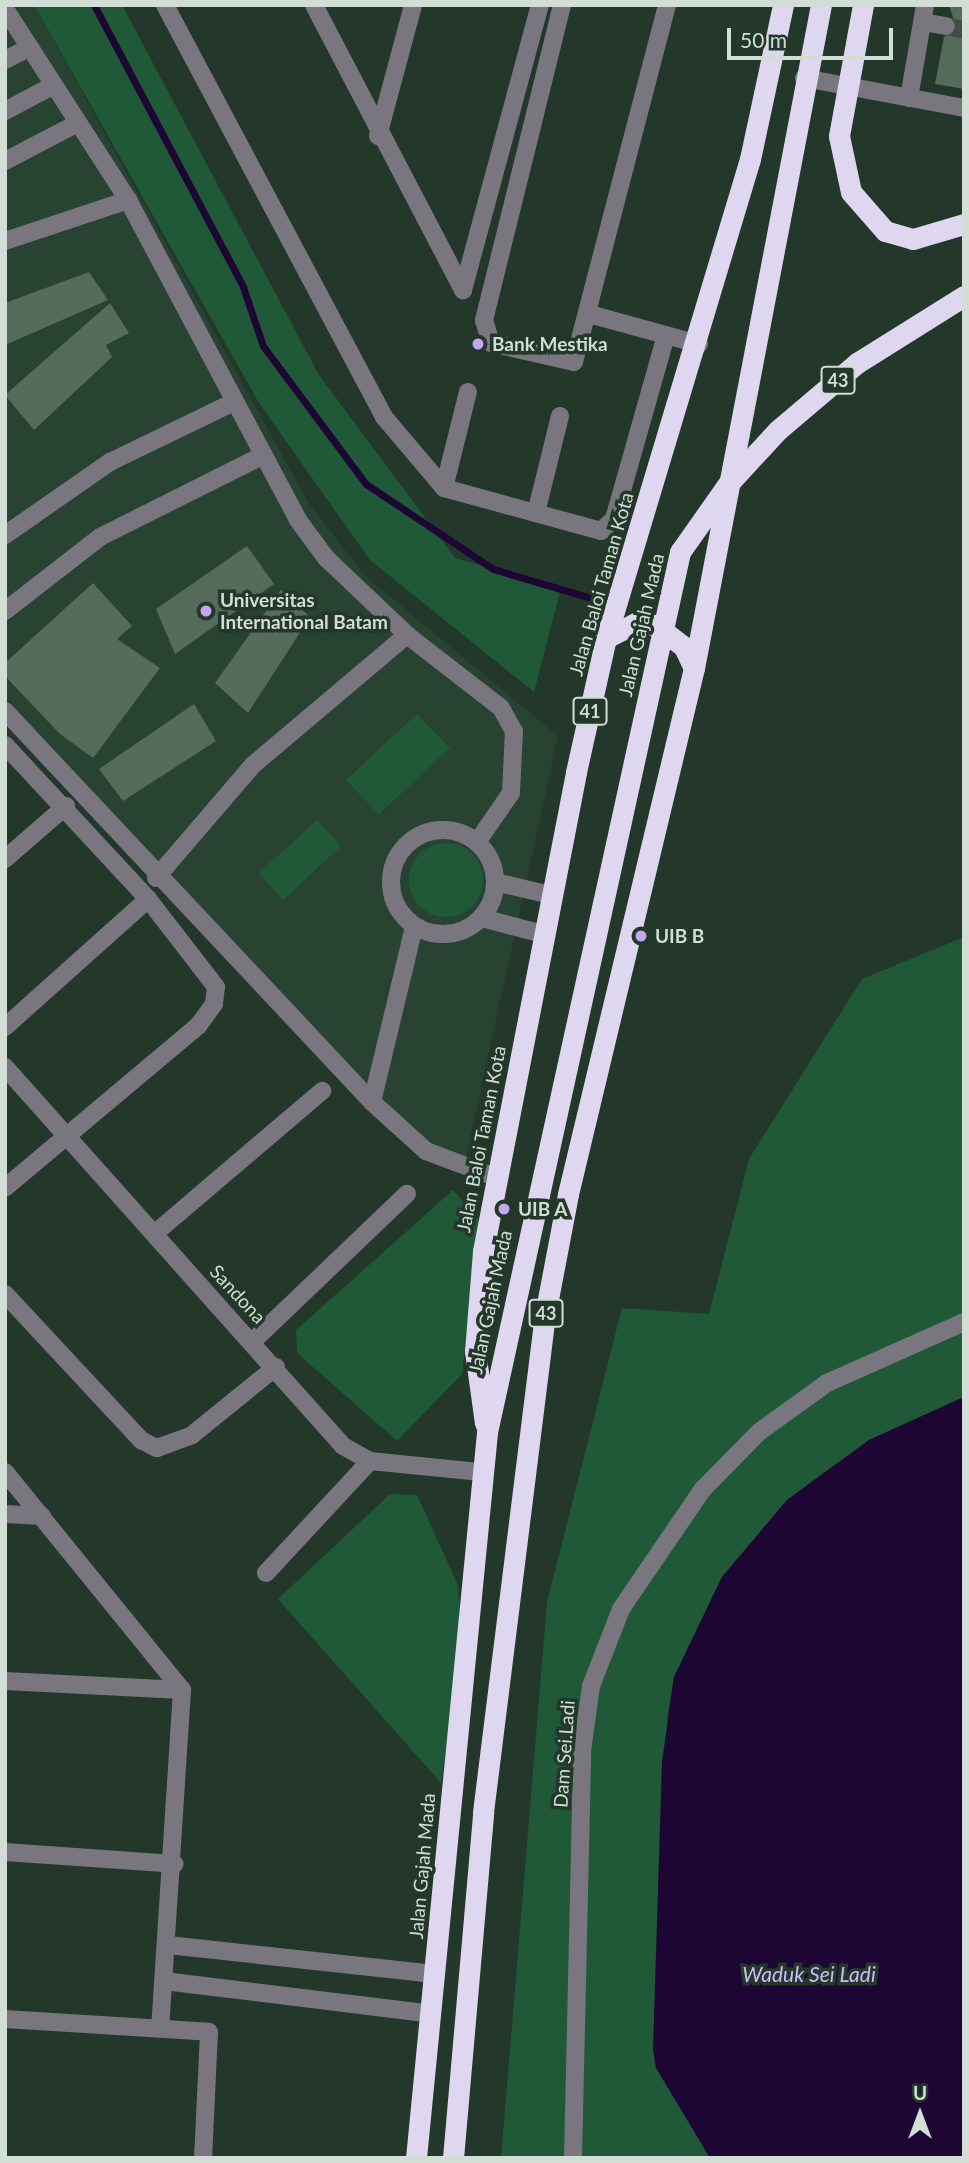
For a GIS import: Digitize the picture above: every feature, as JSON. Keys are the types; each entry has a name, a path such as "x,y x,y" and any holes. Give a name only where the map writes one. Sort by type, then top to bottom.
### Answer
{"highway":[{"name":"Jalan Baloi Taman Kota","path":"486,1432 475,1351 483,1251 551,895 606,638 698,344 750,159 783,5"},
{"path":"804,78 821,5"},
{"path":"863,5 846,86 842,169 867,213 885,231 914,239 964,224"},
{"name":"43","path":"453,2158 483,1812 544,1320 568,1194 694,668 804,78"},
{"name":"Jalan Gajah Mada","path":"416,2158 486,1432 680,552 728,484 778,430 857,363 964,296"},
{"path":"606,638 636,623 655,625 684,647 694,668"}],"street":[{"path":"165,5 384,417 438,481 601,531 614,519 666,335"},
{"path":"314,5 378,136 463,290 540,5"},
{"path":"378,136 413,5"},
{"path":"562,5 484,320 491,343 574,362 589,314 667,5"},
{"path":"5,9 128,200 234,402 326,558 407,635 501,708 514,732 511,793 477,842"},
{"path":"909,98 924,14 946,26"},
{"path":"5,61 30,47"},
{"path":"804,78 964,108"},
{"path":"5,111 54,85"},
{"path":"5,161 78,122"},
{"path":"5,241 128,200"},
{"path":"589,314 698,344"},
{"path":"438,481 468,392"},
{"path":"5,535 110,463 234,402"},
{"path":"537,513 560,416"},
{"path":"5,611 100,537 264,455"},
{"path":"156,878 253,765 407,635"},
{"path":"5,711 156,878 372,1102 426,1151 498,1178"},
{"path":"5,745 66,806 148,899 216,986 214,1004 199,1025 5,1188"},
{"path":"5,859 66,806"},
{"path":"482,918 495,882 477,842 445,830 428,832 400,851 390,883 401,915 414,927 450,934 482,918 543,934"},
{"path":"495,882 551,895"},
{"path":"5,1027 148,899"},
{"path":"372,1102 414,927"},
{"name":"Sandona","path":"5,1068 253,1341 343,1446 370,1461 481,1472"},
{"path":"154,1234 322,1091"},
{"path":"253,1341 407,1194"},
{"path":"5,1294 141,1440 157,1448 192,1435 276,1367"},
{"name":"Dam Sei.Ladi","path":"573,2158 582,1751 591,1686 621,1609 703,1489 759,1432 827,1383 964,1321"},
{"path":"266,1573 370,1461"},
{"path":"5,1472 183,1690 175,1864 160,2028"},
{"path":"5,1514 42,1517"},
{"path":"5,1681 183,1690"},
{"path":"5,1852 175,1864"},
{"path":"168,1945 434,1974"},
{"path":"164,1981 431,2014"},
{"path":"5,2020 209,2032 203,2158"}],"shaded area":[{"name":"Universitas International Batam","path":"5,5 34,5 308,502 365,576 558,736 464,1167 436,1161 5,717"}],"green space":[{"path":"34,5 122,5 319,375 455,558 561,588 534,692 370,560 259,403"},
{"path":"417,714 450,748 379,814 346,780"},
{"path":"317,820 341,846 283,900 259,873"},
{"path":"439,843 453,843 467,849 477,859 483,880 481,894 467,911 453,917 439,917 425,911 415,901 409,887 409,873 415,859 425,849"},
{"path":"964,937 964,1397 869,1440 787,1500 722,1577 674,1677 667,1716 704,2149 710,2158 501,2158 547,1602 622,1308 709,1314 749,1159 862,979"},
{"path":"453,1190 480,1221 462,1374 397,1441 297,1353 296,1330"},
{"path":"390,1494 417,1495 458,1585 462,1640 441,1783 278,1599"}],"water":[{"name":"Waduk Sei Ladi","path":"964,1397 964,2158 710,2158 656,2068 653,2049 662,1762 674,1677 722,1577 787,1500 869,1440"}],"building":[{"path":"949,5 964,5 964,89 935,84 944,37 957,29"},
{"path":"89,272 108,300 5,345 5,303"},
{"path":"110,303 129,333 106,345 112,357 34,430 5,395"},
{"path":"247,546 274,584 175,654 156,609"},
{"path":"93,583 132,626 117,639 160,668 93,758 60,734 5,676 5,663"},
{"path":"281,590 310,617 248,713 215,683"},
{"path":"194,704 216,741 123,801 99,769"}],"waterway":[{"path":"94,5 243,287 263,346 366,484 493,569 591,598"}],"tunnel":[{"path":"946,26 964,30"}],"place":[{"name":"Bank Mestika","path":"478,344"},
{"name":"Universitas International Batam","path":"206,611"},
{"name":"UIB B","path":"641,936"},
{"name":"UIB A","path":"504,1209"}]}
